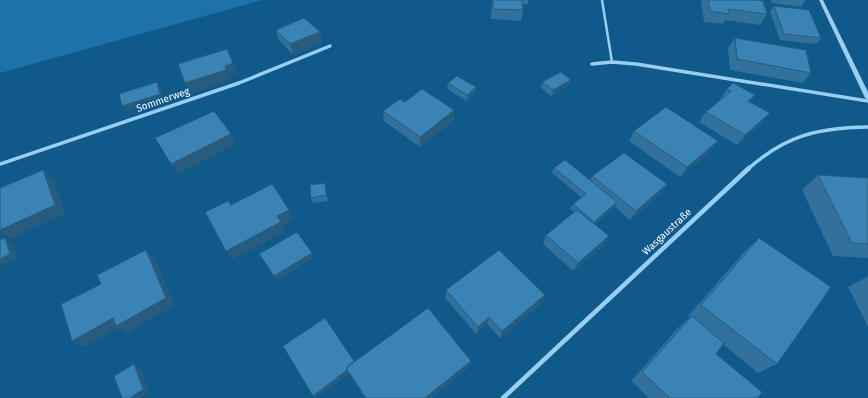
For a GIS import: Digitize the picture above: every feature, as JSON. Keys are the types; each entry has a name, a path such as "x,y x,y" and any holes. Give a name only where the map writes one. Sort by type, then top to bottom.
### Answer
{"street":[{"path":"821,0 868,98"},
{"name":"Sommerweg","path":"0,164 240,83 330,46"},
{"path":"592,64 612,62 636,64 868,101"},
{"name":"Wasgaustraße","path":"503,398 752,166 786,142 817,131 847,127 868,127"}],"lane":[{"path":"602,0 612,62"}],"shaded area":[{"path":"0,0 262,0 0,73"}],"building":[{"path":"493,0 522,0 523,10 493,9"},
{"path":"708,0 763,1 767,14 728,9 729,14 710,11"},
{"path":"774,6 809,10 821,38 784,34"},
{"path":"304,18 320,32 290,44 276,30"},
{"path":"735,38 806,50 811,73 737,59"},
{"path":"227,49 233,63 225,66 226,70 185,83 178,64"},
{"path":"561,72 571,80 553,90 542,82"},
{"path":"457,76 476,87 467,95 448,83"},
{"path":"157,82 160,94 122,106 119,94"},
{"path":"733,83 755,95 748,101 770,113 745,135 706,112 731,91 727,89"},
{"path":"422,89 454,110 420,137 383,111 400,99 405,102"},
{"path":"666,107 718,141 687,167 634,131"},
{"path":"214,111 231,134 171,164 155,138"},
{"path":"624,153 667,184 636,211 592,176"},
{"path":"565,160 617,202 594,222 573,204 586,194 554,168"},
{"path":"43,170 55,205 0,230 0,188"},
{"path":"818,175 868,178 868,244 852,243"},
{"path":"325,183 326,195 311,198 310,185"},
{"path":"272,184 289,210 277,216 281,222 226,251 205,212 228,201 231,205"},
{"path":"577,210 609,236 578,263 546,235"},
{"path":"297,232 312,253 274,276 259,254"},
{"path":"5,238 10,254 0,259 0,240"},
{"path":"759,238 831,287 777,364 701,305"},
{"path":"146,250 166,298 116,326 113,318 72,341 61,304 101,284 97,275"},
{"path":"499,250 545,295 502,331 489,317 478,327 446,290"},
{"path":"428,308 471,361 425,398 366,398 346,368"},
{"path":"692,316 724,343 716,354 762,392 758,398 668,398 669,397 642,372"},
{"path":"325,318 354,361 346,368 347,370 313,396 283,346"},
{"path":"134,364 143,389 130,398 122,398 114,376"}]}
